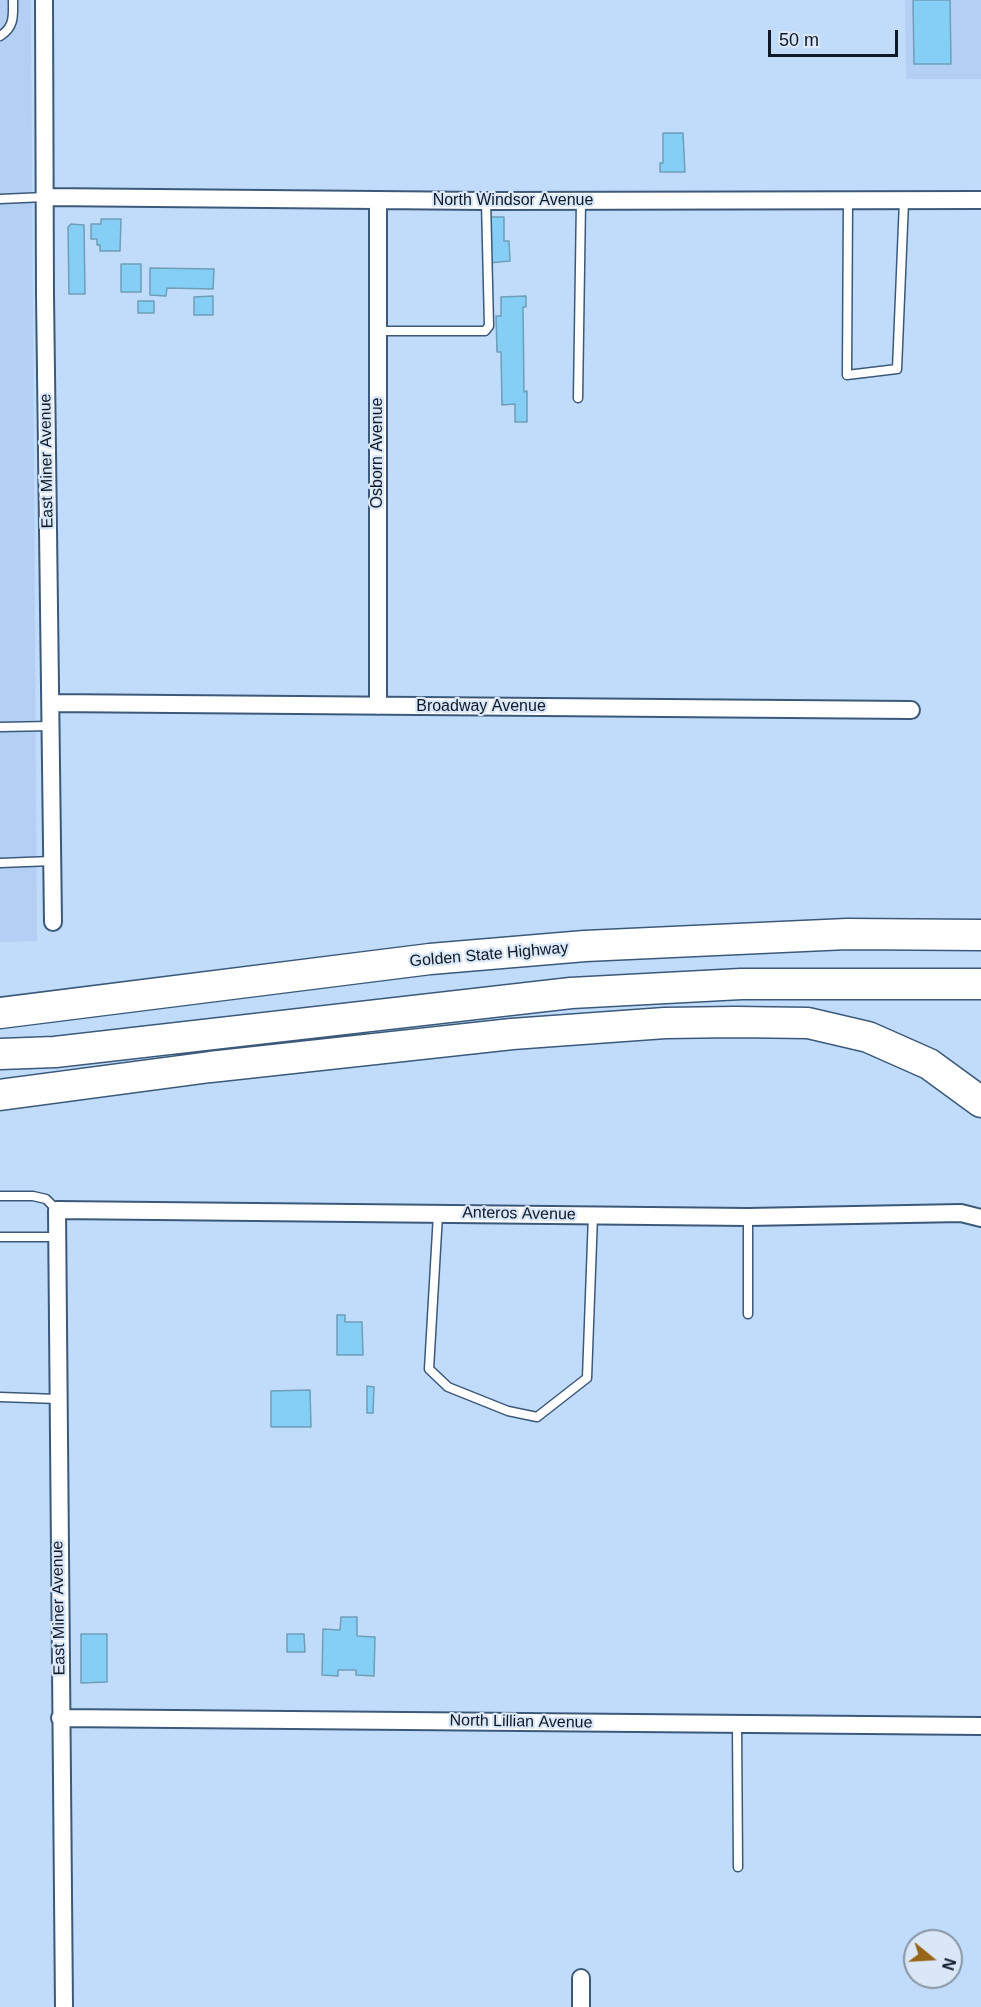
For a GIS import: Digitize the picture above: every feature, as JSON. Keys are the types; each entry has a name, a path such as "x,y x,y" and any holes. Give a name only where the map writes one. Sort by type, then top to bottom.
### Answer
{"highway":[{"name":"Golden State Highway","path":"0,1013 430,959 585,946 847,934 981,935"},
{"path":"0,1054 55,1052 571,993 741,984 981,984"},
{"path":"0,999 73,1004"},
{"path":"0,1095 210,1067 512,1034 665,1023 735,1022 808,1023 868,1037 928,1064 981,1102"}],"street":[{"name":"East Miner Avenue","path":"44,0 53,922"},
{"name":"North Windsor Avenue","path":"45,197 486,201 981,200"},
{"name":"Osborn Avenue","path":"378,200 378,706"},
{"name":"Broadway Avenue","path":"51,703 911,710"},
{"name":"East Miner Avenue","path":"57,1210 64,2007"},
{"name":"Anteros Avenue","path":"57,1210 748,1217 961,1213 981,1218"},
{"name":"North Lillian Avenue","path":"60,1718 981,1726"},
{"path":"581,1978 581,2007"}],"lane":[{"path":"0,36 13,22 13,0"},
{"path":"0,199 45,197"},
{"path":"378,331 485,331 487,329 489,326 486,201"},
{"path":"579,398 581,201"},
{"path":"848,201 847,375 897,369 904,201"},
{"path":"0,727 51,726"},
{"path":"0,863 52,861"},
{"path":"0,1196 46,1198 57,1210"},
{"path":"438,1214 429,1369 448,1387 508,1411 537,1417 587,1378 593,1215"},
{"path":"748,1217 748,1314"},
{"path":"0,1237 57,1237"},
{"path":"0,1397 58,1399"},
{"path":"737,1724 738,1867"}],"shaded area":[{"path":"0,0 31,0 37,941 0,942"},
{"path":"905,0 981,0 981,79 906,79"}],"building":[{"path":"913,0 950,0 951,64 914,64"},
{"path":"663,133 683,133 685,172 660,172 660,163 663,163"},
{"path":"488,217 504,217 504,241 509,241 510,261 488,263"},
{"path":"101,219 121,219 120,251 100,251 97,239 91,239 91,224 101,224"},
{"path":"71,224 84,225 85,294 69,294 68,227"},
{"path":"121,264 141,264 141,292 121,292"},
{"path":"150,268 214,269 213,289 167,288 166,296 150,295"},
{"path":"213,296 213,315 194,315 194,297"},
{"path":"526,296 526,307 523,307 524,392 527,391 527,422 515,422 515,404 502,405 501,352 497,352 496,316 501,316 501,297"},
{"path":"138,301 154,301 154,313 138,313"},
{"path":"337,1315 345,1315 345,1322 362,1322 363,1355 337,1355"},
{"path":"367,1386 374,1387 373,1413 367,1413"},
{"path":"310,1390 311,1427 271,1427 271,1391"},
{"path":"341,1617 357,1617 357,1636 375,1637 374,1676 356,1675 356,1670 338,1670 338,1676 322,1675 323,1629 340,1630"},
{"path":"81,1634 107,1634 107,1682 81,1683"},
{"path":"287,1634 304,1634 305,1652 287,1652"}]}
